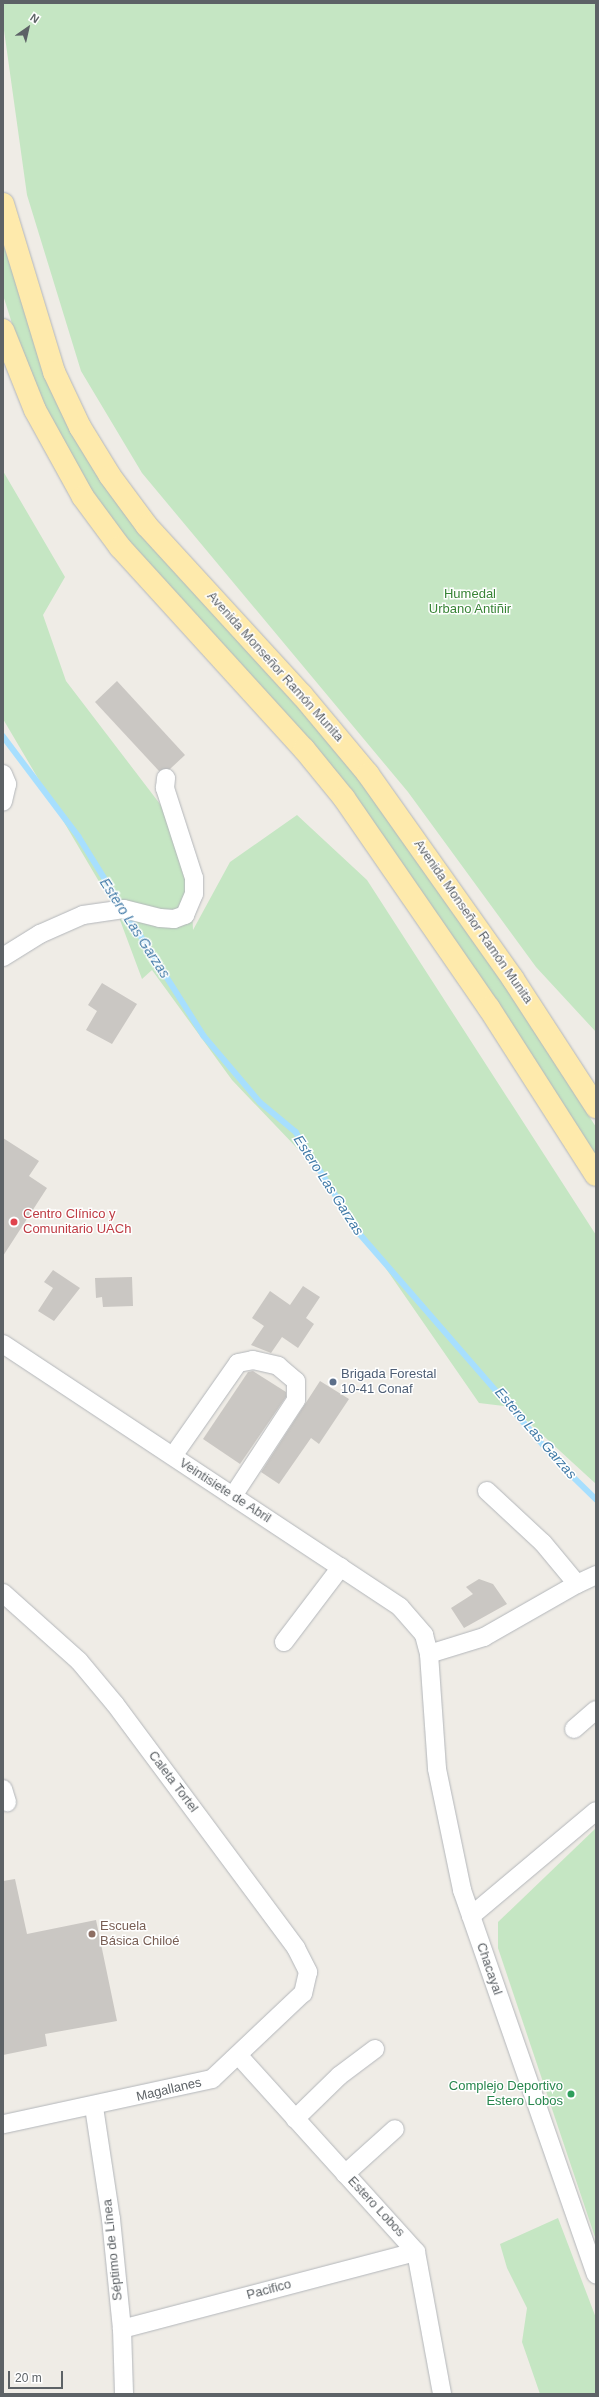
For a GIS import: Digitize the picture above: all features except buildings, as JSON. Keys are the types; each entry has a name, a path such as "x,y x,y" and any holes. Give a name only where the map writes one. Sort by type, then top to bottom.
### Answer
{"main road":[{"name":"Avenida Monseñor Ramón Munita","path":"3,204 54,372 80,427 107,470 147,526 302,695 368,774 513,978 596,1107"},
{"path":"3,330 35,410 83,497 125,553 300,744 344,798 489,1008 596,1175"}],"street":[{"path":"3,774 7,784 3,802"},
{"path":"3,956 40,934 84,915 124,910 160,918 174,919 185,915 194,894 194,878 165,788 166,778"},
{"name":"Veintisiete de Abril","path":"3,1344 400,1607 415,1621 424,1635 429,1654"},
{"path":"172,1456 238,1363 253,1360 278,1366 296,1381 296,1400 233,1496"},
{"path":"487,1491 543,1543 578,1584"},
{"path":"284,1642 341,1567"},
{"path":"429,1654 484,1637 596,1575"},
{"name":"Caleta Tortel","path":"6,1600 79,1661 115,1704 296,1948 308,1972 303,1993"},
{"name":"Chacayal","path":"429,1654 438,1769 448,1832 470,1916 596,2274"},
{"path":"574,1728 596,1710"},
{"path":"470,1916 596,1811"},
{"name":"Magallanes","path":"3,2124 94,2106 212,2079 239,2056 303,1993"},
{"path":"295,2119 339,2076 375,2049"},
{"name":"Estero Lobos","path":"239,2056 416,2252"},
{"name":"Séptimo de Línea","path":"94,2106 111,2219 122,2329 124,2394"},
{"path":"345,2174 395,2129"},
{"path":"416,2252 442,2394"},
{"name":"Pacifico","path":"122,2329 416,2252"}],"green space":[{"name":"Humedal Urbano Antiñir","path":"3,3 596,3 596,1032 536,967 408,792 142,473 81,371 27,195 3,23"},
{"path":"3,243 49,384 265,669 344,759 498,974 596,1127 596,1157 513,1026 97,500 51,423 16,336 3,295"},
{"path":"3,471 65,577 43,615 66,681 189,842 193,930 230,862 297,815 367,880 596,1235 596,1484 512,1407 479,1403 317,1169 232,1080 152,970 142,979 117,912 3,719"},
{"name":"Complejo Deportivo Estero Lobos","path":"596,1828 596,2240 498,1948 498,1922"},
{"path":"558,2218 596,2318 596,2394 540,2394 522,2342 527,2308 507,2268 500,2244"}],"waterway":[{"name":"Estero Las Garzas","path":"3,736 79,837 122,906"},
{"name":"Estero Las Garzas","path":"127,914 204,1036 260,1102 296,1132 360,1234 559,1463 596,1499"}],"place":[{"name":"Centro Clínico y Comunitario UACh","path":"14,1222"},
{"name":"Brigada Forestal 10-41 Conaf","path":"333,1382"},
{"name":"Escuela Básica Chiloé","path":"92,1934"},
{"name":"Complejo Deportivo Estero Lobos","path":"571,2094"}]}
